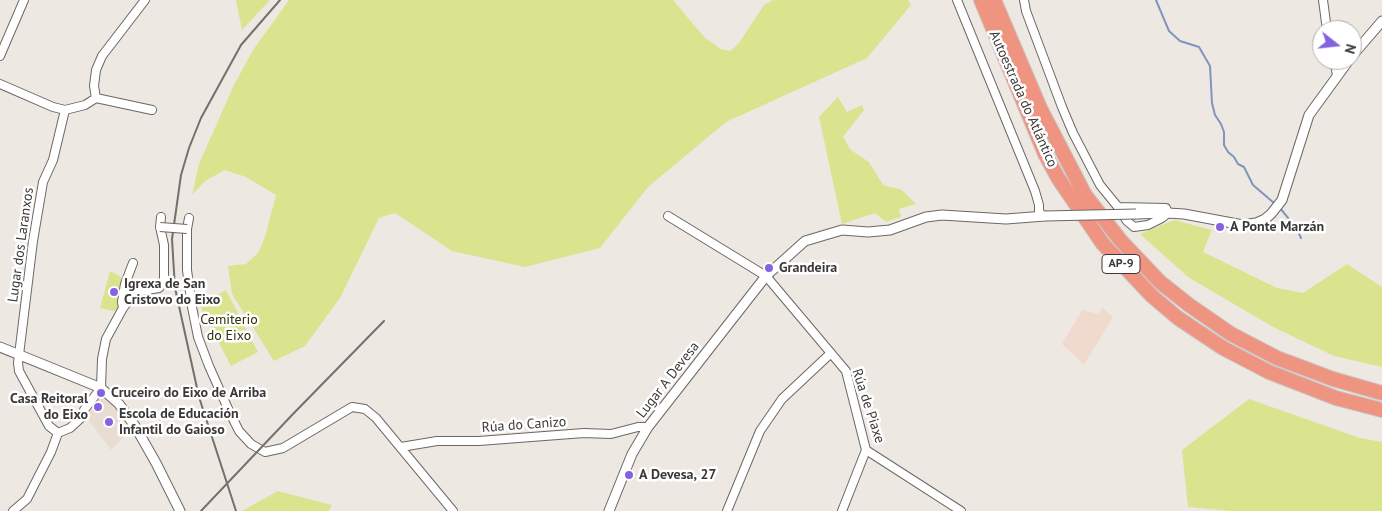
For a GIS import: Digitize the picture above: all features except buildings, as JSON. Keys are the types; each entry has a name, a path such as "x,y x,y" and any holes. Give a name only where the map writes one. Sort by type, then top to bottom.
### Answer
{"highway":[{"name":"Autoestrada do Atlántico","path":"981,0 1044,154 1103,244 1139,282 1178,318 1222,348 1304,387 1381,410"},
{"name":"Autoestrada do Atlántico","path":"994,0 1040,108 1085,195 1121,242 1160,282 1231,334 1277,358 1333,379 1382,393"},
{"path":"1003,0 1035,82 1040,108"}],"street":[{"path":"96,98 94,86 96,70 102,56 145,0"},
{"path":"958,0 1035,191 1039,211 1044,216"},
{"path":"1024,0 1026,11 1052,84 1073,133 1100,185 1127,221 1134,227 1148,224 1168,213 1166,208 1118,207"},
{"path":"1323,0 1326,20"},
{"path":"0,56 23,4"},
{"path":"1362,44 1382,21"},
{"path":"1336,70 1337,75"},
{"path":"1337,75 1341,70"},
{"name":"Lugar A Devesa","path":"610,511 632,454 648,426 766,276 805,241 842,230 868,232 890,230 926,216 942,215 1006,219 1044,216 1168,213 1184,214 1238,225 1256,223 1271,214 1282,200 1307,120 1337,75"},
{"path":"0,84 45,104 66,110 85,105 96,98 152,110"},
{"name":"Lugar dos Laranxos","path":"58,434 49,426 19,370 33,241 43,182 53,160 66,110"},
{"name":"Rúa de Piaxe","path":"668,216 766,276 846,371 866,450 961,511"},
{"path":"13,511 27,499 58,434 70,428 82,417 84,410 101,388 102,359 106,338 123,308 135,292 159,288 164,281 164,245 160,227 161,217"},
{"path":"189,218 187,229 187,270 198,337 209,366 239,431 251,444 265,452 283,448 352,407 365,409 376,418 453,511"},
{"path":"160,227 187,229"},
{"path":"123,308 125,284 133,263"},
{"path":"0,347 101,388 119,404 135,426 180,511"},
{"path":"727,511 760,431 782,399 831,353"},
{"name":"Rúa do Canizo","path":"401,447 437,441 584,433 611,434 648,426"},
{"path":"842,511 866,450"}],"shaded area":[{"path":"1102,307 1113,317 1084,365 1062,344 1082,310 1099,314"},
{"name":"Escola de Educación Infantil do Gaioso","path":"104,394 132,429 111,450 84,414"}],"green space":[{"path":"236,0 270,0 242,30"},
{"path":"289,0 673,0 705,38 721,49 730,51 739,43 764,5 773,0 908,0 911,5 867,58 726,122 648,187 600,248 525,267 452,251 395,213 379,218 340,298 305,346 274,361 232,294 228,266 246,264 258,253 265,237 276,195 246,177 225,170 205,181 192,195 199,164 234,85 253,50"},
{"path":"838,97 847,112 862,105 864,110 843,137 851,150 869,162 883,185 902,190 916,204 899,209 901,217 886,222 875,213 842,224 819,117"},
{"path":"1174,220 1212,230 1203,252 1277,288 1303,293 1347,264 1382,287 1382,367 1334,356 1273,327 1188,277 1140,234"},
{"path":"110,271 123,278 118,312 100,308"},
{"name":"Cemiterio do Eixo","path":"226,290 258,352 231,366 199,304"},
{"path":"1249,399 1360,438 1382,442 1382,511 1231,511 1188,507 1182,450"},
{"path":"278,491 332,505 329,511 242,511"}],"waterway":[{"path":"1156,0 1169,31 1180,41 1199,47 1210,66 1212,103 1215,115 1224,132 1224,145 1228,152 1238,164 1244,167 1253,185 1274,203"},
{"path":"1280,208 1297,229 1301,238"}],"railway":[{"path":"236,511 199,397 175,288 172,239 181,175 201,118 241,45 280,0"},
{"path":"201,511 384,321"}],"place":[{"name":"A Ponte Marzán","path":"1220,227"},
{"name":"Grandeira","path":"769,268"},
{"name":"Igrexa de San Cristovo do Eixo","path":"114,292"},
{"name":"Cruceiro do Eixo de Arriba","path":"101,393"},
{"name":"Casa Reitoral do Eixo","path":"98,407"},
{"name":"Escola de Educación Infantil do Gaioso","path":"109,422"},
{"name":"A Devesa, 27","path":"629,475"}]}
